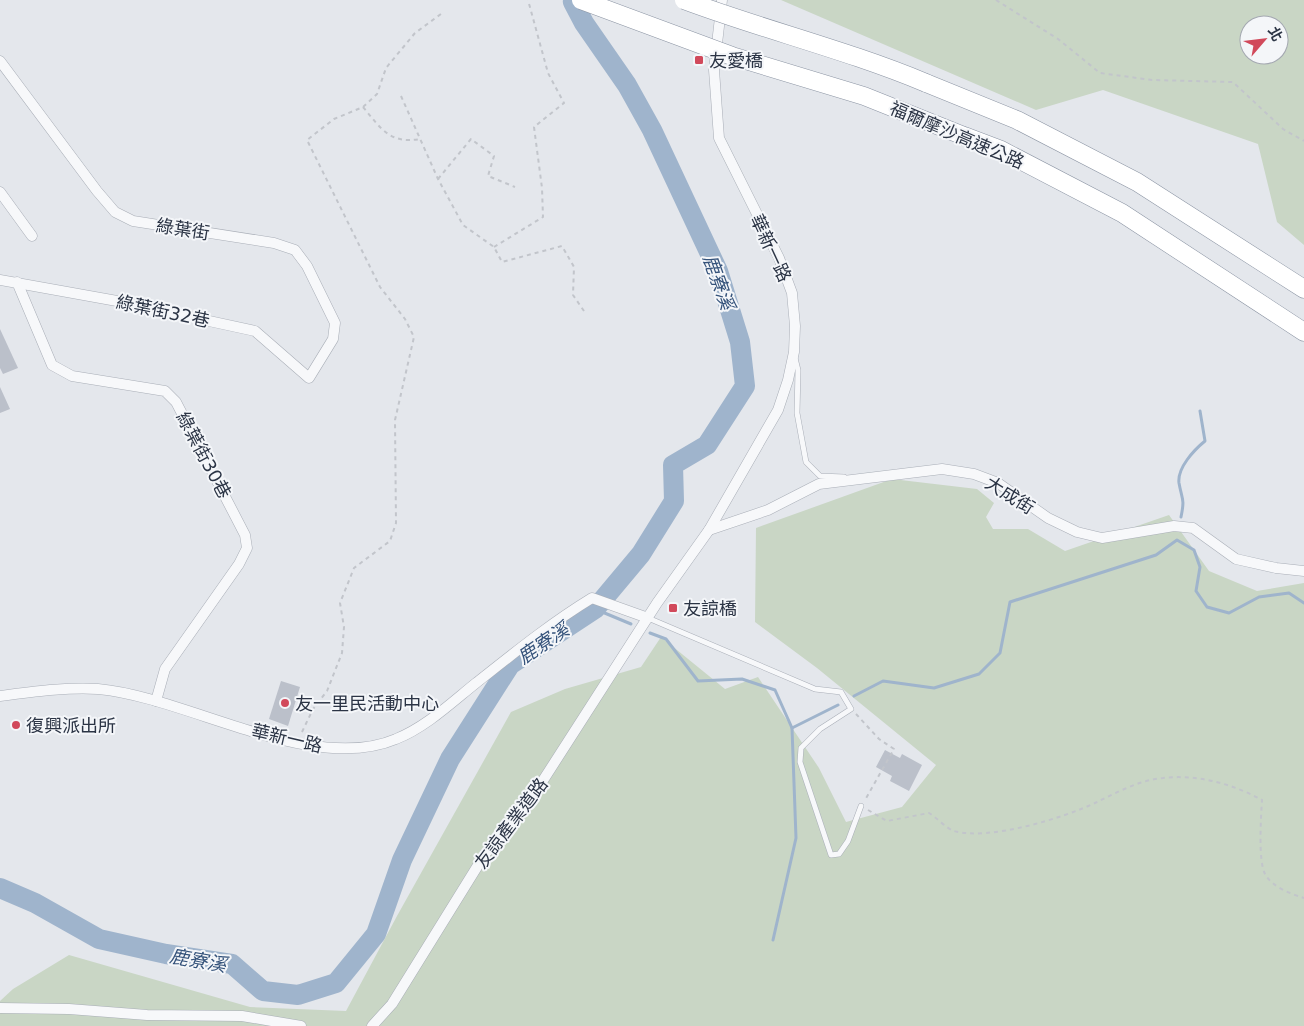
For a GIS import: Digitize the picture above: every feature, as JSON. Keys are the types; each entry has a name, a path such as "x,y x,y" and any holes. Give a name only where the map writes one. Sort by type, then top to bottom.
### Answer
{"highway":[{"name":"福爾摩沙高速公路","path":"581,0 732,56 864,96 1001,150 1122,213 1304,332"},
{"name":"福爾摩沙高速公路","path":"684,0 734,18 877,62 1017,120 1137,182 1304,289"}],"street":[{"name":"華新一路","path":"0,696 48,691 98,690 156,701 318,748 354,749 396,740 421,726 541,632 592,598 623,611 648,618 709,530 778,410 788,380 794,352 795,326 792,294 780,258 719,138 714,70 722,0"},
{"name":"綠葉街","path":"0,60 97,191 115,212 133,222 274,243 295,250 307,266 336,324 333,339 309,378"},
{"path":"0,192 32,236"},
{"name":"綠葉街32巷","path":"0,280 255,331 309,378"},
{"name":"綠葉街30巷","path":"16,282 52,365 72,376 165,391 176,402 245,535 247,548 239,564 165,669 156,701"},
{"name":"大成街","path":"709,530 768,510 818,484 942,470 974,474 998,483 1048,518 1077,532 1102,538 1174,526 1193,528 1236,559 1276,568 1304,571"},
{"name":"友諒產業道路","path":"372,1026 392,1004 485,854 524,810 648,618"},
{"path":"0,1008 68,1009 147,1015 242,1016 301,1026"}],"lane":[{"path":"794,352 798,370 797,413 806,462 820,476 880,478"},
{"path":"648,618 815,689 841,692 851,709 820,729 801,748 800,762 831,855 838,854 848,841 861,806"}],"path":[{"path":"494,246 543,217 542,188 534,127 564,103 548,73 528,0"},
{"path":"996,0 1058,39 1100,73 1152,80 1233,82 1283,129 1304,141"},
{"path":"296,742 327,691 342,653 344,627 340,603 354,568 390,540 396,523 395,420 414,337 405,319 380,287 307,140 334,118 363,108 378,94 386,68 415,33 441,14"},
{"path":"401,96 438,179 463,225 494,246 502,262 562,246 574,267 573,295 586,314"},
{"path":"363,108 383,131 404,142 421,139"},
{"path":"438,179 472,139 494,156 488,176 515,187"},
{"path":"851,709 879,739 894,749 861,806 887,821 929,813 954,830 998,833 1093,804 1122,790 1162,778 1190,777 1241,788 1262,800 1260,839 1265,874 1285,892 1304,898"}],"green space":[{"path":"781,0 1304,0 1304,245 1277,222 1258,144 1103,90 1036,110"},
{"path":"892,479 977,489 994,503 986,517 993,529 1028,529 1065,551 1169,515 1209,571 1257,591 1304,583 1304,1026 0,1026 0,1001 13,989 69,955 250,1007 346,1011 511,712 565,689 641,667 661,637 725,689 758,677 819,768 846,822 902,807 936,765 817,668 755,622 756,528"}],"building":[{"path":"0,329 18,368 3,374 0,368"},
{"path":"0,387 10,409 0,413"},
{"name":"友一里民活動中心","path":"281,681 300,687 288,726 269,719"},
{"path":"885,750 900,758 902,754 922,765 909,791 890,781 892,776 876,767"}],"waterway":[{"name":"鹿寮溪","path":"0,888 35,903 99,939 166,954 232,964 263,991 298,995 336,983 376,934 402,860 450,759 510,665 595,609 641,554 674,501 673,465 707,445 745,386 740,342 718,271 652,130 627,85 584,23 573,2 575,0"},
{"path":"1181,517 1183,502 1179,477 1183,465 1191,454 1205,441 1200,411"},
{"path":"854,696 883,681 934,688 979,674 1000,653 1010,602 1156,555 1177,540 1194,550 1200,567 1196,591 1207,607 1229,613 1259,597 1289,593 1304,603"},
{"path":"595,609 631,624"},
{"path":"650,633 666,639 698,681 742,679 775,690 792,728 838,705"},
{"path":"773,940 796,838 792,728"}],"place":[{"name":"友愛橋","path":"699,60"},
{"name":"友諒橋","path":"673,608"},
{"name":"友一里民活動中心","path":"285,703"},
{"name":"復興派出所","path":"16,725"}]}
